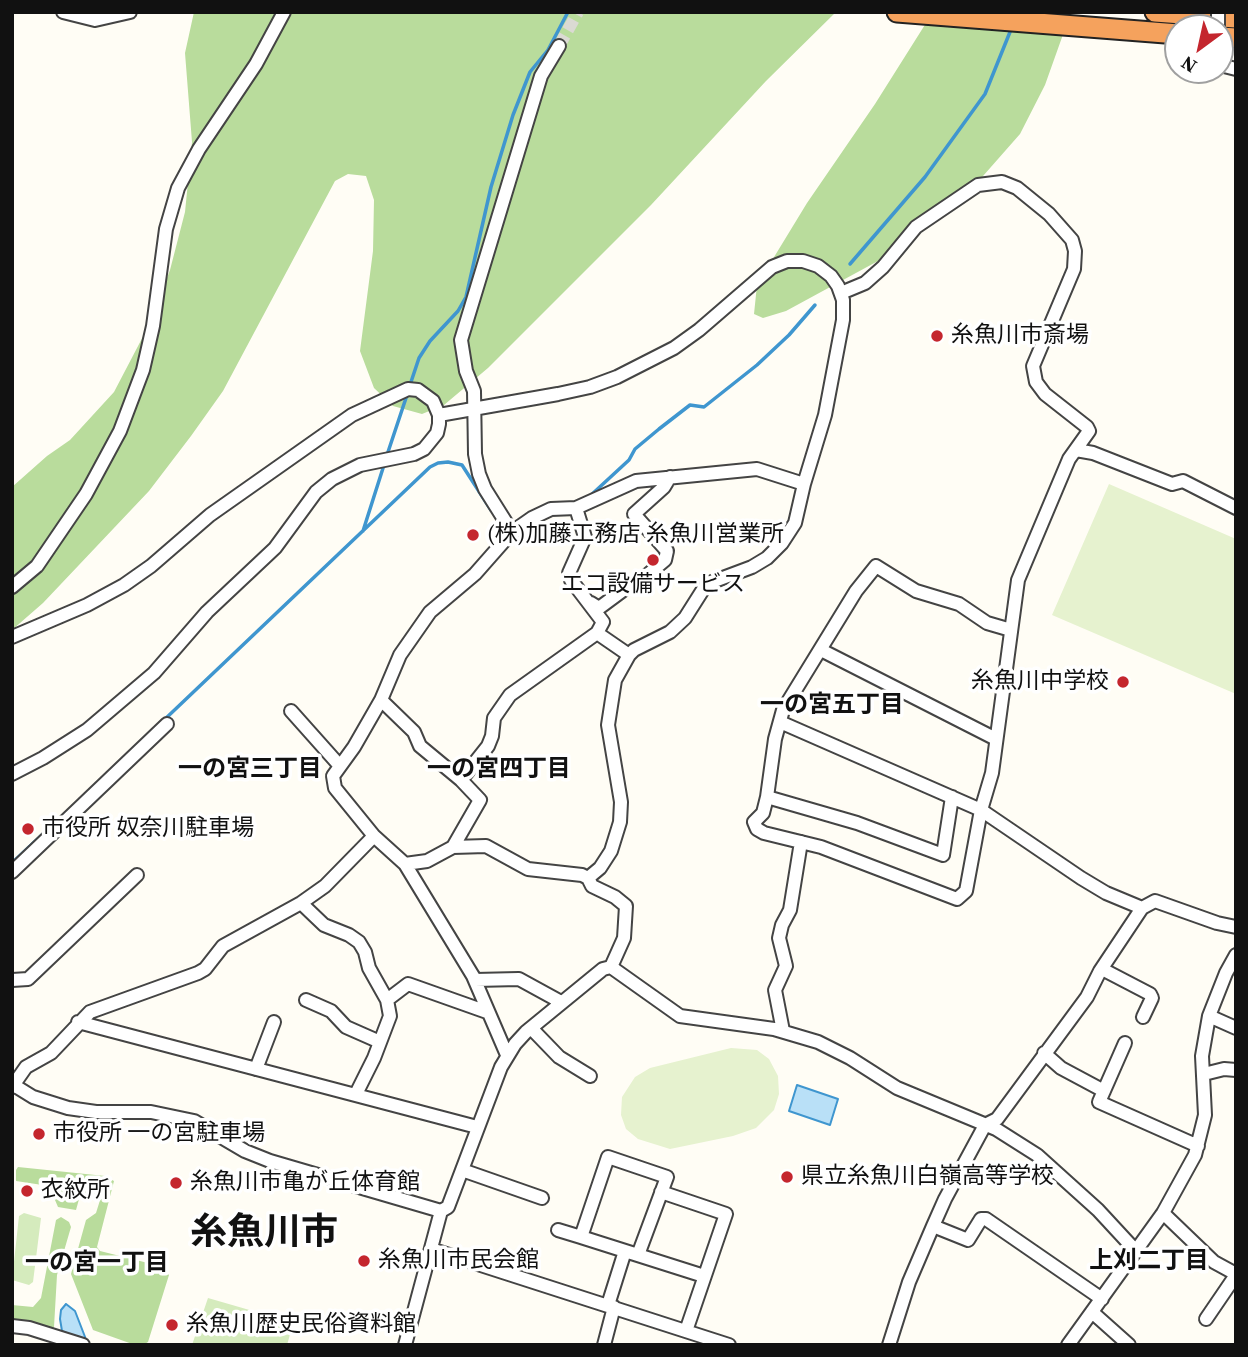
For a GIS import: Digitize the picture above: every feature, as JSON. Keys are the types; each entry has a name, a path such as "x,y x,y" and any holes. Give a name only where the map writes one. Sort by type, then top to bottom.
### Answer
{"highway":[{"path":"897,12 1164,33"},
{"path":"1155,12 1236,18"}],"street":[{"path":"63,12 95,20 130,12"},
{"path":"12,587 37,566 86,494 120,431 135,394 148,348 166,229 178,188 199,149 256,64 284,12"},
{"path":"512,532 485,489 479,474 475,454 474,391 466,371 461,340 541,76 559,46"},
{"path":"841,293 864,283 883,267 916,227 978,185 1002,182 1017,188 1049,214 1072,240 1075,251 1074,269 1033,366 1036,382 1045,394 1087,427 1087,436 1069,460 1018,580 992,773 981,810 967,891 957,899 821,847 757,829 754,822 763,813 783,710 856,592 876,566 916,592 959,604 987,623 1011,630"},
{"path":"439,415 590,387 645,365 699,331 772,267 787,261 803,261 818,266 831,276 841,293 843,320 825,415 795,523 782,543 767,558 704,588 685,618 670,632 629,655 615,680 608,725 621,802 620,822 611,851 600,868 587,878"},
{"path":"12,637 87,605 124,585 151,566 210,515 352,415 408,388 418,390 433,401 439,415 437,433 424,449 414,454 359,465 345,471 316,492 275,548 207,612 154,673 87,730 12,774"},
{"path":"1076,450 1093,453 1172,484 1182,481 1236,508"},
{"path":"507,1055 475,980 405,864 374,836 335,788 333,776 382,700 400,655 430,612 475,574 512,532 532,518 551,509 576,508 636,481 757,469 804,485"},
{"path":"590,603 599,608 665,560 667,551 634,514 664,487 670,477"},
{"path":"461,780 488,746 494,719 510,695 597,633 603,622 571,580 569,573 585,537 576,508"},
{"path":"597,633 629,655"},
{"path":"821,650 996,739"},
{"path":"382,700 414,732 420,746 461,780 480,800 453,847"},
{"path":"291,711 340,766"},
{"path":"780,722 981,810 1106,893 1142,908"},
{"path":"12,872 167,724"},
{"path":"767,797 857,823 943,855 952,797"},
{"path":"374,836 325,886 301,903 222,946 205,969 90,1012 78,1022 60,1045 26,1067 12,1085 33,1097 68,1108 96,1112 151,1112 194,1121 245,1151 270,1161 441,1211"},
{"path":"783,1031 775,990 786,966 779,938 790,910 801,842"},
{"path":"405,864 426,861 453,847 486,846 528,869 575,873 587,878 592,886 615,897 626,906 624,938 611,967"},
{"path":"12,980 27,979 137,875"},
{"path":"888,1345 909,1282 944,1199 985,1125 997,1119 1087,997 1142,908 1155,901 1236,927"},
{"path":"301,903 324,925 359,942 369,968 387,1000 390,1016 356,1094"},
{"path":"1068,1345 1163,1213 1189,1168 1198,1146 1205,1115 1202,1056 1209,1016 1236,955"},
{"path":"405,1345 441,1211 448,1207 507,1055 531,1028 561,1002 603,969 611,967 680,1016 783,1031 835,1049 897,1088 985,1125 1037,1155 1098,1210 1135,1250"},
{"path":"1102,969 1150,995 1152,998 1143,1017"},
{"path":"475,980 519,979 561,1002"},
{"path":"387,1000 408,984 487,1012"},
{"path":"306,1000 331,1011 345,1027 380,1042"},
{"path":"1209,1016 1236,1028"},
{"path":"78,1022 477,1127"},
{"path":"256,1069 274,1022"},
{"path":"531,1028 559,1057 590,1076"},
{"path":"1125,1043 1099,1102 1198,1146"},
{"path":"1044,1052 1061,1068 1104,1091"},
{"path":"1203,1074 1224,1069 1236,1070"},
{"path":"581,1237 608,1157 667,1177 631,1253 611,1306 604,1345"},
{"path":"461,1170 542,1198"},
{"path":"661,1192 726,1214 686,1331"},
{"path":"1163,1213 1214,1262 1236,1274 1206,1319"},
{"path":"933,1226 968,1240 981,1219 986,1219 1102,1299"},
{"path":"558,1230 704,1276"},
{"path":"431,1249 729,1345"},
{"path":"1092,1312 1129,1345"},
{"path":"12,1326 29,1328 83,1345"}],"green space":[{"path":"194,12 836,12 766,81 651,205 488,368 444,405 422,414 393,406 374,388 360,351 373,251 374,200 366,176 348,174 335,181 223,391 191,436 149,491 43,603 12,630 12,487 70,440 114,392 149,325 170,270 185,212 192,142 185,53"},
{"path":"933,12 1071,12 1045,85 1020,134 954,209 878,261 786,311 763,318 754,314 757,285 807,203 875,104"},
{"path":"1109,484 1236,539 1236,694 1052,615"},
{"path":"731,1048 757,1050 769,1059 778,1076 779,1094 774,1110 756,1128 733,1136 670,1149 638,1139 626,1129 621,1115 622,1097 635,1077 650,1068"},
{"path":"18,1167 105,1176 114,1181 97,1247 100,1251 160,1266 169,1275 148,1342 135,1345 93,1330 71,1274 86,1220 96,1213 101,1197 81,1192 76,1210 58,1207 49,1186 16,1181"},
{"path":"24,1213 41,1218 33,1282 29,1285 12,1280 19,1216"},
{"path":"61,1217 69,1222 71,1227 57,1275 53,1330 12,1323 12,1305 33,1307 41,1298 56,1220"},
{"path":"208,1298 284,1320 291,1331 287,1345 192,1345"}],"water":[{"path":"797,1085 838,1099 830,1125 789,1111"},
{"path":"66,1304 75,1311 87,1342 62,1331 61,1310"}],"waterway":[{"path":"409,388 419,358 430,341 458,311 466,297 491,187 513,115 530,72 548,50 568,12"},
{"path":"850,264 925,177 985,94 1012,27"},
{"path":"590,496 629,460 635,449 659,429 690,405 704,407 757,365 789,335 815,305"},
{"path":"386,458 407,395"},
{"path":"164,720 430,467 448,462 462,465 491,510"},
{"path":"363,531 384,465"},
{"path":"12,863 59,819"}],"tunnel":[{"path":"559,46 578,12"}],"place":[{"name":"糸魚川市斎場","path":"937,336"},
{"name":"(株)加藤工務店 糸魚川営業所","path":"473,535"},
{"name":"エコ設備サービス","path":"653,560"},
{"name":"糸魚川中学校","path":"1123,682"},
{"name":"市役所 奴奈川駐車場","path":"28,829"},
{"name":"市役所 一の宮駐車場","path":"39,1134"},
{"name":"県立糸魚川白嶺高等学校","path":"787,1177"},
{"name":"糸魚川市亀が丘体育館","path":"176,1183"},
{"name":"衣紋所","path":"27,1191"},
{"name":"糸魚川市民会館","path":"364,1261"},
{"name":"糸魚川歴史民俗資料館","path":"172,1325"}],"district":[{"name":"一の宮五丁目","path":"832,706"},
{"name":"一の宮三丁目","path":"250,770"},
{"name":"一の宮四丁目","path":"499,770"},
{"name":"糸魚川市","path":"264,1235"},
{"name":"上刈二丁目","path":"1149,1262"},
{"name":"一の宮一丁目","path":"97,1264"}]}
